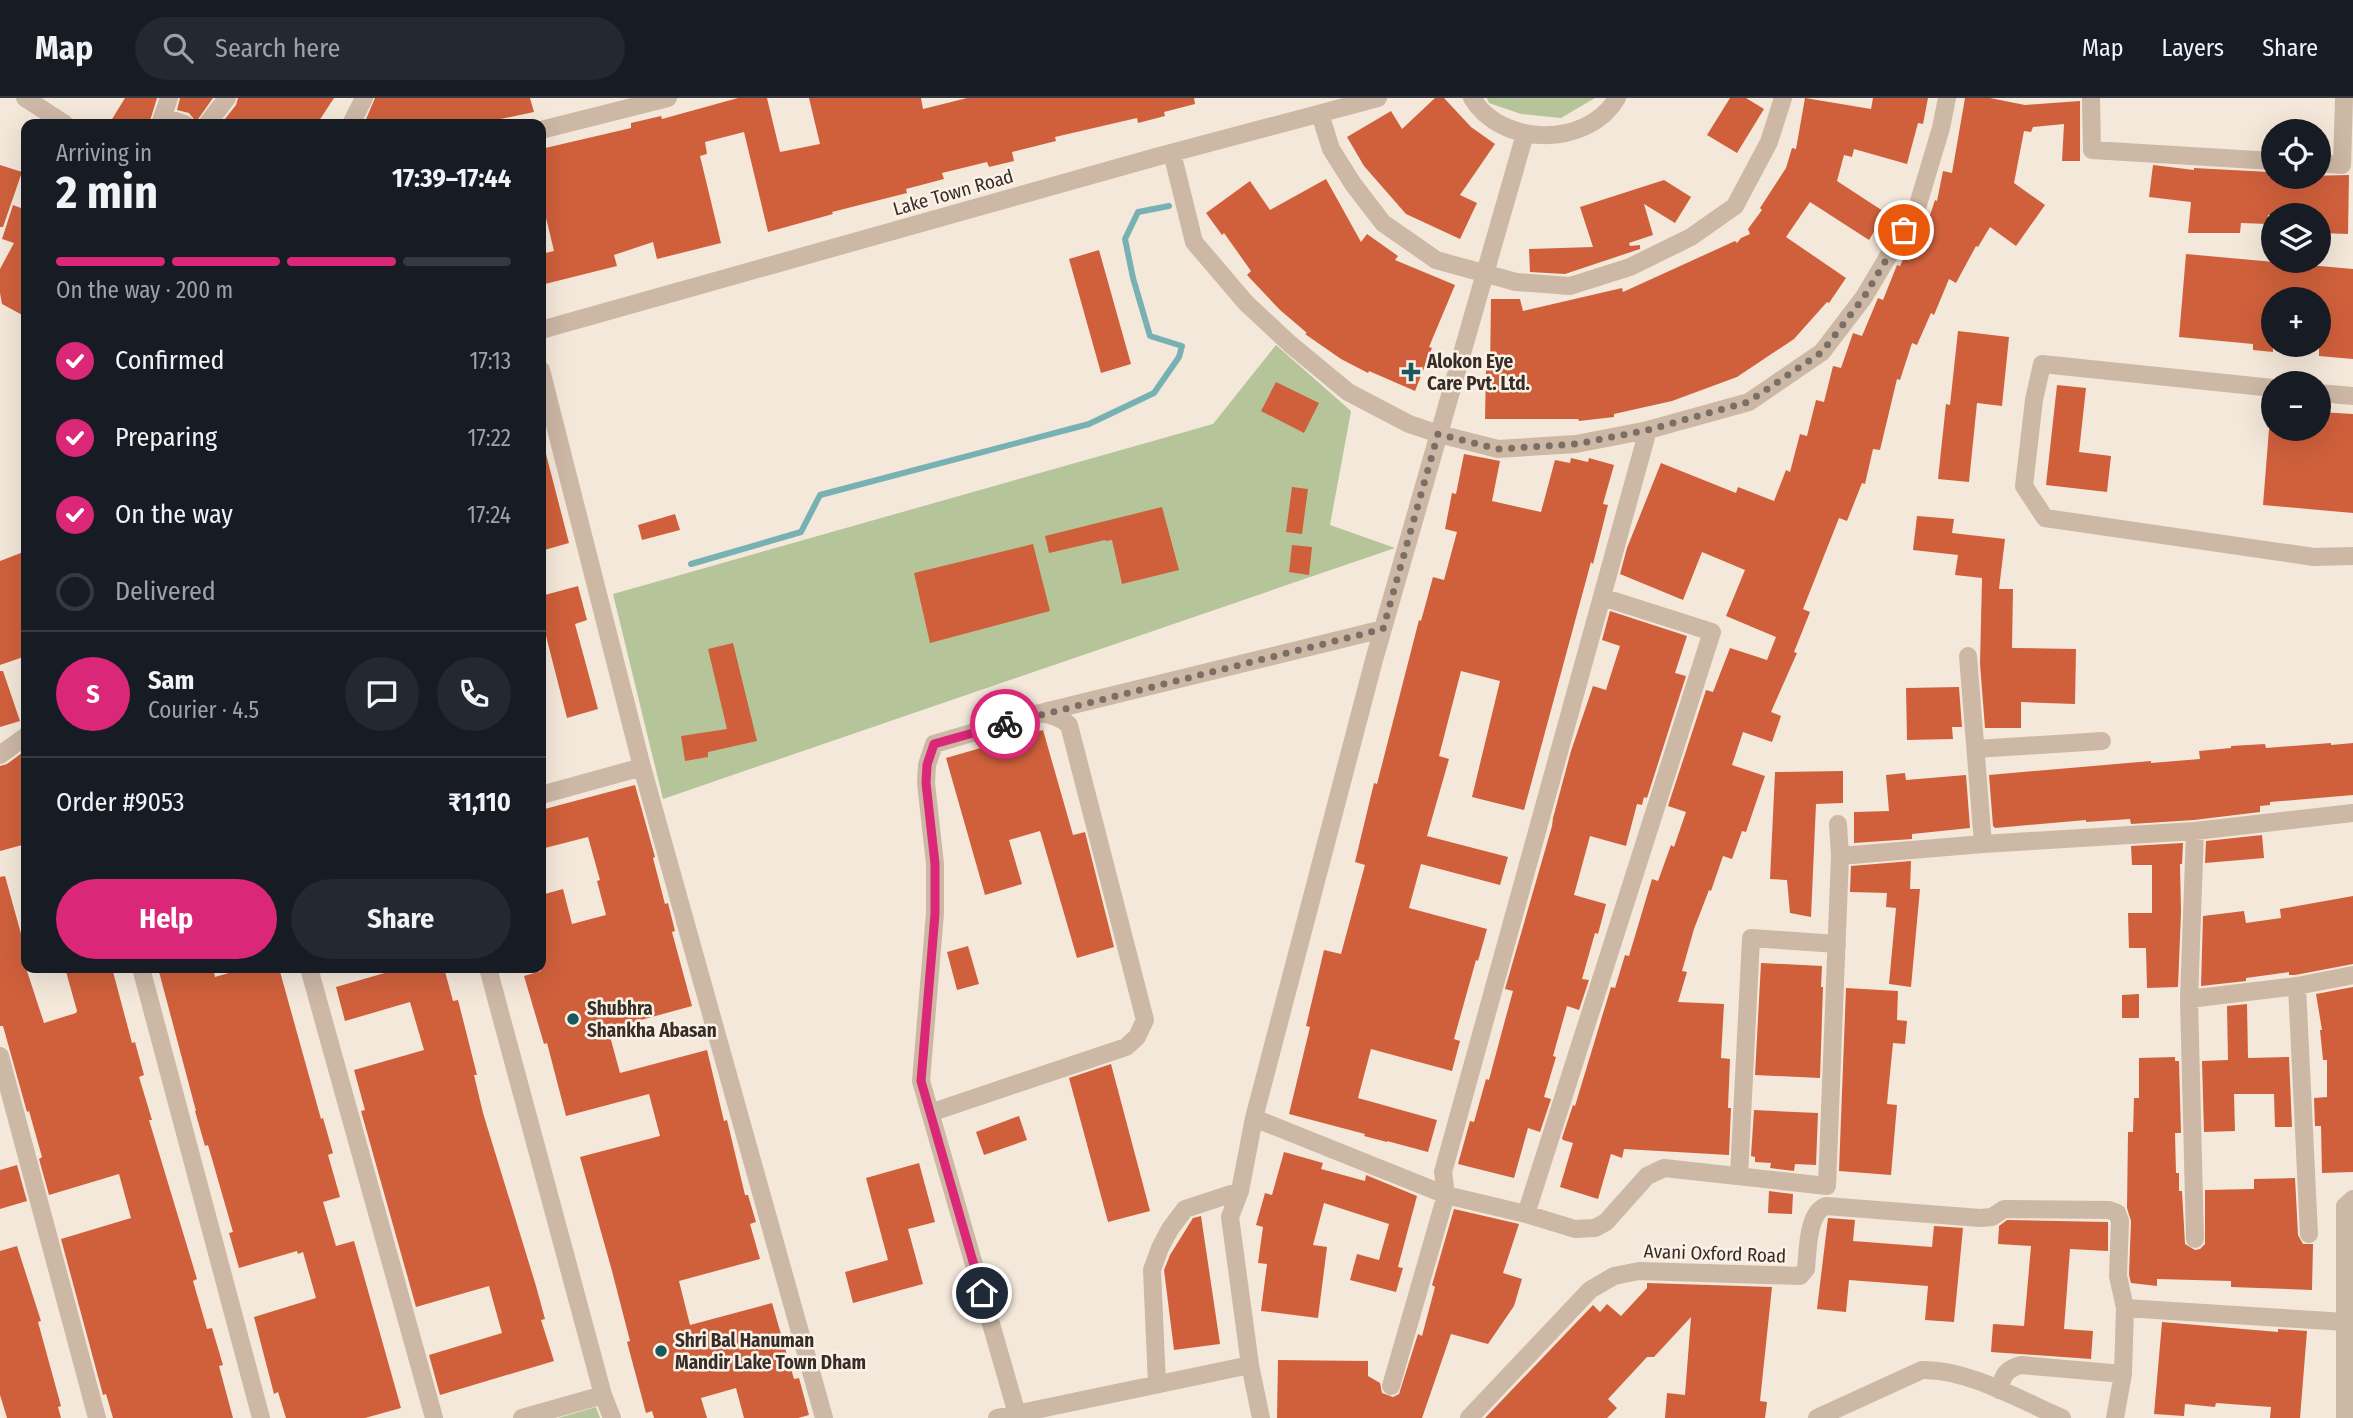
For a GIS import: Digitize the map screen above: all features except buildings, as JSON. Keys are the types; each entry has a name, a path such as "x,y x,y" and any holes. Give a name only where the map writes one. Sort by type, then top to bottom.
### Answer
{"street":[{"path":"161,119 169,98"},
{"path":"211,119 227,98"},
{"path":"354,119 364,98"},
{"path":"546,128 624,103 668,98"},
{"name":"Lake Town Road","path":"546,329 1320,114 1357,101 1378,98"},
{"path":"1472,98 1497,122 1525,134 1557,135 1588,125 1617,98"},
{"path":"1320,114 1331,149 1353,184 1383,222 1436,260 1516,282 1570,286 1630,267 1691,237 1735,206 1769,142 1783,98"},
{"path":"1172,153 1194,242 1246,303 1348,392 1409,424 1498,449 1576,444 1648,430 1748,402 1822,352 1864,297 1917,208 1941,128 1947,98"},
{"path":"2091,98 2092,150 2261,160"},
{"path":"28,99 58,119"},
{"path":"2331,164 2342,165 2348,109"},
{"path":"1261,1418 1250,1365 1230,1217 1240,1191 1254,1118 1383,629 1525,134"},
{"path":"2261,387 2042,364 2034,400 2024,486 2045,518 2314,557 2353,556"},
{"path":"546,390 642,767 824,1418"},
{"path":"2331,394 2353,396"},
{"path":"1391,1386 1446,1195 1443,1172 1648,430"},
{"path":"1526,1214 1712,632 1602,597"},
{"path":"1017,1414 921,1081 935,914 935,864 926,783 927,765 934,744 1040,713 1383,629"},
{"path":"1968,656 1983,844"},
{"path":"930,1112 1126,1046 1137,1037 1145,1020 1069,725 1062,719 1040,713"},
{"path":"0,755 21,740"},
{"path":"1976,749 2102,741"},
{"path":"546,794 642,767"},
{"path":"1840,856 2195,831 2353,813"},
{"path":"1254,1118 1446,1195 1526,1214 1574,1229 1595,1228 1606,1222 1647,1176 1664,1168 1827,1186 1840,856 1838,824"},
{"path":"2195,831 2189,999 2195,1239"},
{"path":"1739,1176 1751,938 1837,944"},
{"path":"142,973 261,1418"},
{"path":"310,973 434,1418"},
{"path":"489,973 603,1395 612,1418"},
{"path":"2189,999 2297,986 2353,975"},
{"path":"2297,986 2309,1234"},
{"path":"0,1056 97,1418"},
{"path":"1157,1384 1152,1270 1160,1248 1185,1209 1240,1191"},
{"path":"2344,1418 2345,1206 2353,1199"},
{"name":"Avani Oxford Road","path":"1469,1418 1590,1290 1614,1276 1639,1271 1800,1276 1806,1269 1813,1215 1826,1206 1980,1218 1992,1217 2004,1209 2109,1210 2117,1213 2120,1221 2118,1276 2125,1308 2123,1374 2115,1418"},
{"path":"2125,1308 2345,1322"},
{"path":"998,1418 1250,1365"},
{"path":"1999,1390 2003,1375 2010,1368 2021,1365 2123,1374"},
{"path":"1817,1418 1922,1370 1940,1370 1999,1390 2062,1418"},
{"path":"522,1418 603,1395"}],"green space":[{"path":"1487,98 1595,98 1561,118 1521,114 1489,103"},
{"path":"1276,345 1351,411 1330,525 1395,548 663,799 613,594 1213,424"},
{"path":"596,1407 600,1418 558,1418"}],"waterway":[{"path":"691,564 801,532 820,495 1089,424 1154,393 1179,357 1182,346 1150,336 1125,239 1138,212 1169,206"}],"way so far":[{"path":"1005,724 1040,713 1383,629 1438,434 1498,449 1576,444 1648,430 1748,402 1822,352 1864,297 1904,230"}],"place":[{"name":"Alokon Eye Care Pvt. Ltd.","path":"1411,372"},
{"name":"Shubhra Shankha Abasan","path":"573,1019"},
{"name":"Shri Bal Hanuman Mandir Lake Town Dham","path":"661,1351"}],"route":[{"path":"982,1293 921,1081 935,914 935,864 926,783 927,765 934,744 1005,724"}]}
